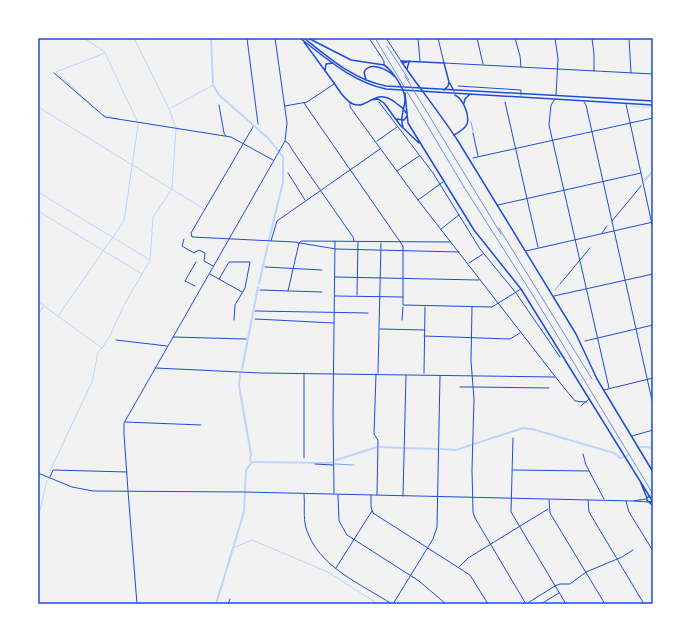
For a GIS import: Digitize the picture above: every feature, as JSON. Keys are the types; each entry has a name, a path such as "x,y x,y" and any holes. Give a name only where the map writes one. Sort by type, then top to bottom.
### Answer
{"main road":[{"path":"300,38 304,39 350,72 366,80 398,88 653,102"},
{"path":"308,38 351,60 384,66 392,72 407,99 408,123 478,236 513,277 521,289 653,501 649,502"},
{"path":"304,39 333,63 366,84 383,89 653,105"},
{"path":"304,39 344,97 350,102 360,105 376,97 384,96 399,105 407,115"},
{"path":"407,69 410,61"},
{"path":"454,91 449,82 444,63 420,61 402,62 416,83 441,114 576,334 603,390 653,472"},
{"path":"326,72 325,65 333,63"},
{"path":"366,80 364,72 369,67 384,69 394,76"},
{"path":"443,90 448,86 449,82"},
{"path":"404,129 401,121 405,102 405,93"},
{"path":"454,94 461,98 464,105 467,124 454,135"},
{"path":"464,105 464,100 469,95"},
{"path":"369,100 378,99 382,101 404,129 423,147"},
{"path":"399,105 405,102"},
{"path":"401,121 405,120 407,115"},
{"path":"394,116 401,121"},
{"path":"636,474 646,498 653,506"},
{"path":"646,498 650,496"}],"street":[{"path":"247,38 258,124"},
{"path":"137,604 124,434 125,422 285,140 287,130 275,38"},
{"path":"369,38 384,61 384,66"},
{"path":"386,38 402,62"},
{"path":"418,38 420,61"},
{"path":"438,38 444,63 653,74"},
{"path":"477,38 483,65"},
{"path":"516,38 521,67"},
{"path":"555,38 557,69 556,96"},
{"path":"592,38 594,71"},
{"path":"629,38 631,73"},
{"path":"54,73 105,117 226,136 242,143 273,161"},
{"path":"284,106 304,103 334,83"},
{"path":"458,86 521,90 521,95"},
{"path":"494,88 494,93"},
{"path":"549,99 552,105"},
{"path":"555,99 552,105 549,121 609,388"},
{"path":"583,101 586,105 653,405"},
{"path":"586,105 589,101"},
{"path":"350,102 350,107 397,172 555,377 575,401 586,402"},
{"path":"379,102 440,184 484,254 516,293 560,357"},
{"path":"505,102 538,247"},
{"path":"304,103 403,246 402,320"},
{"path":"626,103 653,229"},
{"path":"219,105 224,133 226,136"},
{"path":"473,158 653,118"},
{"path":"253,126 242,143 191,236 194,238 299,243 335,249 459,252"},
{"path":"376,142 398,126"},
{"path":"473,133 478,157"},
{"path":"285,140 353,237 354,241"},
{"path":"270,242 277,221 380,148"},
{"path":"397,172 419,156"},
{"path":"288,173 306,200"},
{"path":"497,205 641,173"},
{"path":"418,200 444,181"},
{"path":"611,221 641,186"},
{"path":"441,229 459,215"},
{"path":"525,252 538,247 652,222"},
{"path":"601,234 607,226"},
{"path":"184,238 182,246 194,252 199,250 205,253 204,261 213,266"},
{"path":"299,243 301,241 445,244 451,242"},
{"path":"334,494 333,373 335,241"},
{"path":"357,296 358,242"},
{"path":"377,495 378,440 374,434 380,329 381,242"},
{"path":"288,291 299,243"},
{"path":"560,284 590,248"},
{"path":"468,264 484,254"},
{"path":"195,286 185,281 196,262"},
{"path":"219,279 229,262 250,262 242,292 235,305 234,320"},
{"path":"265,267 293,267 322,270"},
{"path":"209,273 242,292"},
{"path":"553,297 653,274"},
{"path":"334,277 480,279"},
{"path":"403,305 492,307 521,289"},
{"path":"260,290 322,292"},
{"path":"334,296 403,297"},
{"path":"424,375 425,306"},
{"path":"472,307 472,470 475,518 526,604 555,586 560,584 570,584 586,572 617,559 633,550"},
{"path":"255,311 368,313"},
{"path":"255,320 334,323"},
{"path":"585,341 653,325"},
{"path":"380,329 424,330"},
{"path":"424,336 512,338 521,333"},
{"path":"173,337 246,339"},
{"path":"116,340 167,346"},
{"path":"155,368 261,373 304,372 555,377"},
{"path":"304,372 304,458"},
{"path":"403,496 406,374"},
{"path":"304,494 306,526 311,540 324,559 392,604 428,548 435,536 437,527 440,375"},
{"path":"603,390 653,378"},
{"path":"460,386 549,388"},
{"path":"580,406 590,399"},
{"path":"125,422 201,425"},
{"path":"632,436 653,430"},
{"path":"513,438 511,512 566,604"},
{"path":"583,454 589,471 604,500"},
{"path":"315,464 334,464"},
{"path":"50,477 54,470 127,472"},
{"path":"512,470 589,471"},
{"path":"38,473 82,489 633,500 649,502"},
{"path":"338,494 338,514 340,524 347,535 427,587 446,604"},
{"path":"371,495 372,511 376,516 471,576 488,604"},
{"path":"641,501 646,498"},
{"path":"549,499 549,509 605,604"},
{"path":"588,500 589,512 644,604"},
{"path":"626,500 629,512 653,552"},
{"path":"459,568 468,558 549,509"},
{"path":"336,568 372,511"},
{"path":"541,604 559,593"},
{"path":"228,604 230,598"}],"lane":[{"path":"470,122 473,133"},
{"path":"644,181 653,171"},
{"path":"555,290 560,284"},
{"path":"334,464 354,465"}],"waterway":[{"path":"84,38 105,52"},
{"path":"134,38 169,109"},
{"path":"211,38 213,85 219,95 268,138 283,157 283,182 269,240"},
{"path":"91,104 56,72 105,53 137,121"},
{"path":"150,261 153,217 172,189 176,128 169,109 213,85"},
{"path":"631,106 639,107"},
{"path":"38,107 204,209"},
{"path":"642,107 652,107"},
{"path":"103,115 118,119"},
{"path":"58,316 124,221 138,125"},
{"path":"38,192 150,260"},
{"path":"38,211 142,274"},
{"path":"259,284 268,244"},
{"path":"124,305 149,262"},
{"path":"242,369 258,287"},
{"path":"38,301 44,305"},
{"path":"38,315 44,306 102,348 110,336 123,307"},
{"path":"49,473 92,382 98,352 102,348"},
{"path":"240,374 239,386 251,454 250,460"},
{"path":"474,444 523,428 532,429 614,453 620,458 624,457"},
{"path":"441,449 456,450 471,445"},
{"path":"336,460 377,447"},
{"path":"380,447 404,448"},
{"path":"645,447 653,448"},
{"path":"406,448 438,449"},
{"path":"251,462 333,462"},
{"path":"216,604 244,512 246,470 251,463"},
{"path":"38,519 47,480"},
{"path":"233,548 252,540 328,572 378,604"}],"railway":[{"path":"375,38 464,187 534,297 653,494"},
{"path":"387,46 409,80"},
{"path":"405,76 501,234"},
{"path":"499,228 592,379"}]}
